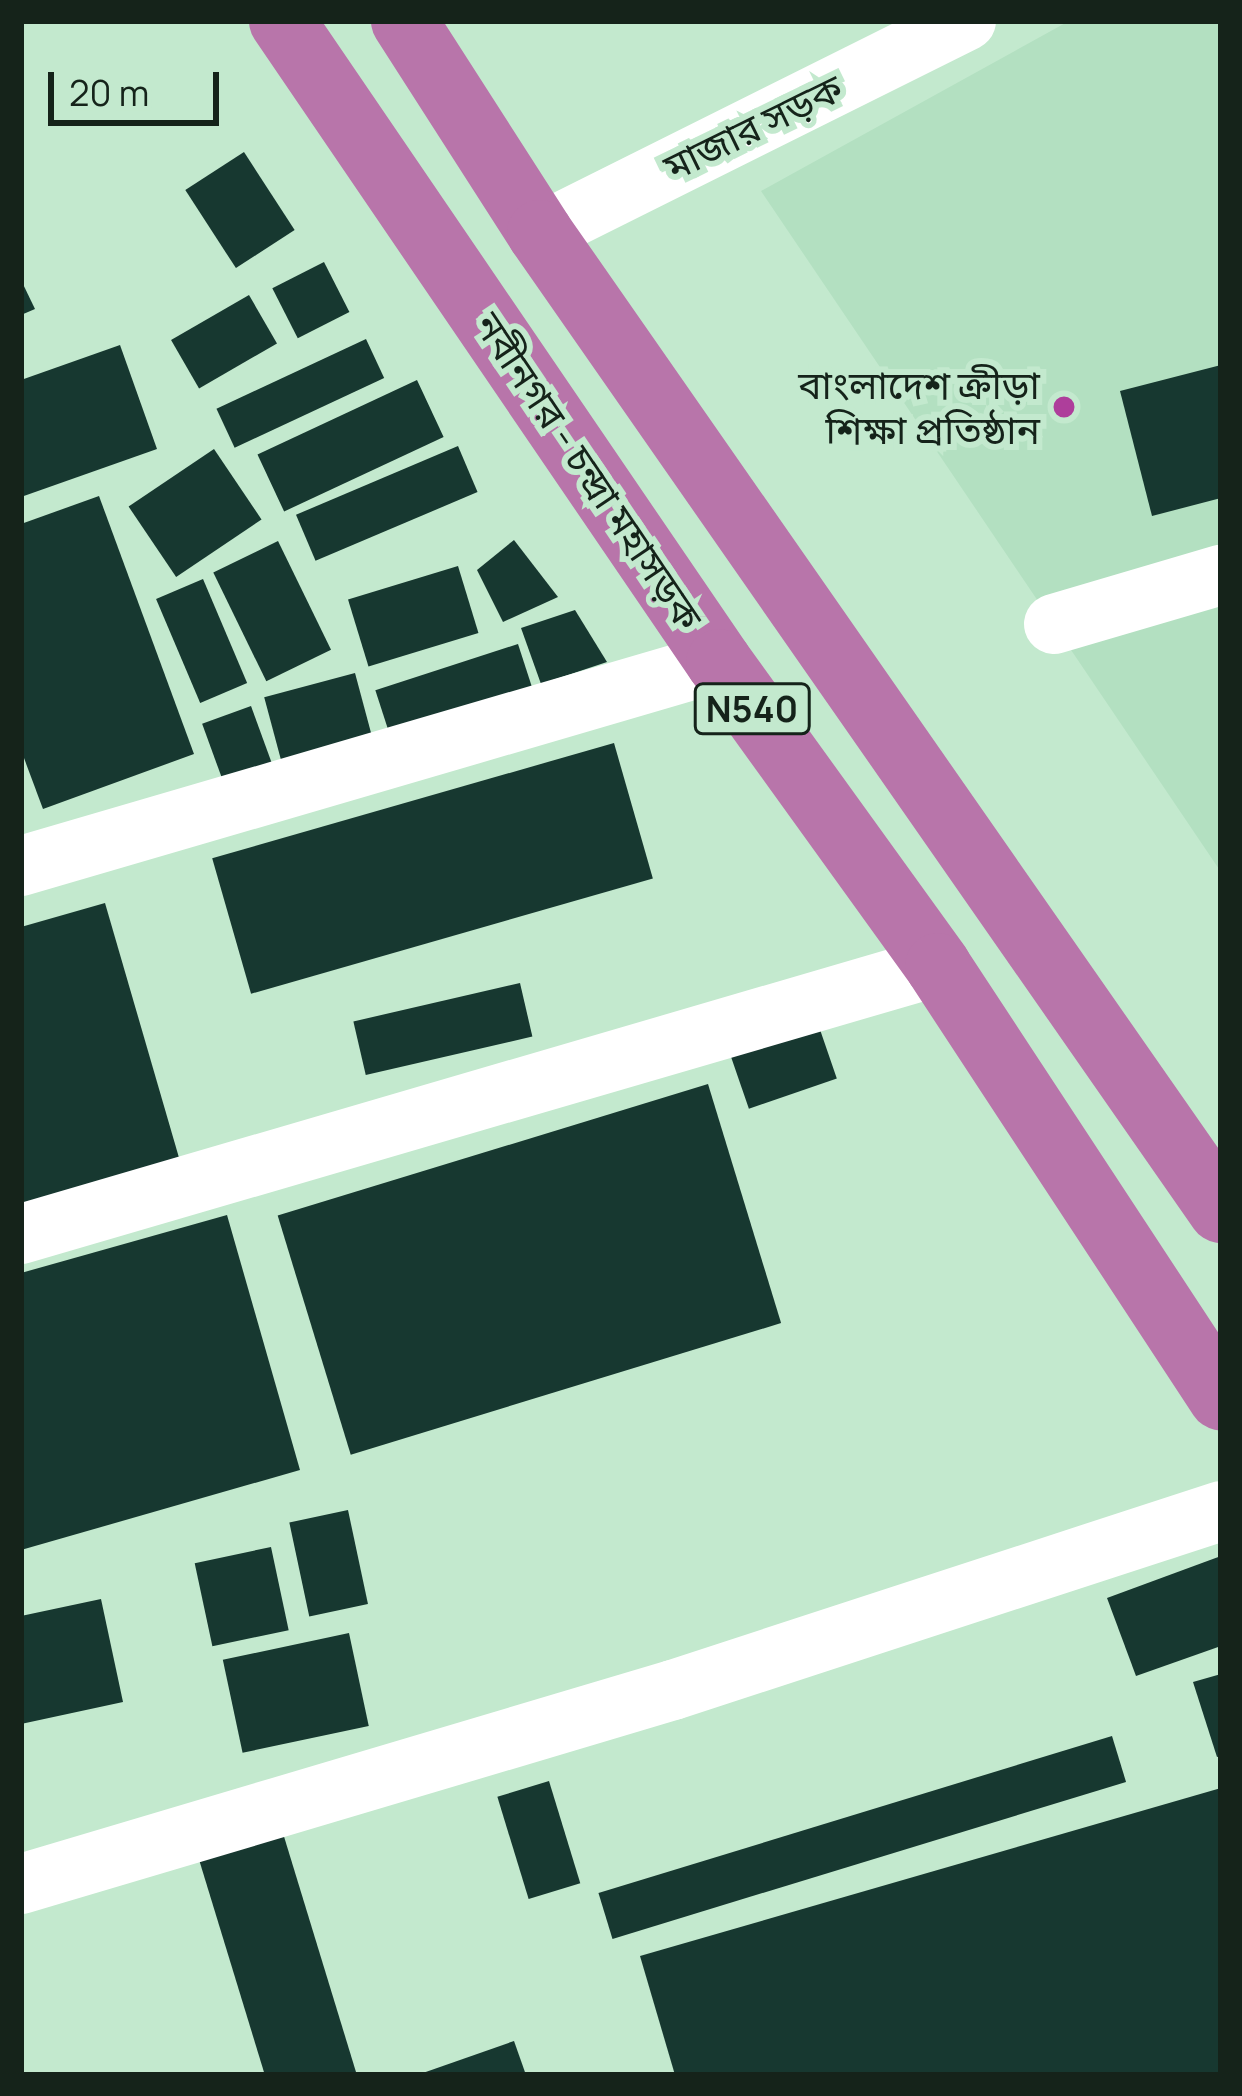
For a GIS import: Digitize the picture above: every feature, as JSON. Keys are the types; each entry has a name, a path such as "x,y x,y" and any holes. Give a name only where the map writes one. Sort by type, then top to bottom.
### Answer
{"highway":[{"name":"নবীনগর - চন্দ্রা মহাসড়ক","path":"282,21 719,662 938,966 1221,1397"},
{"name":"N540","path":"404,21 540,233 1221,1210"}],"street":[{"name":"মাজার সড়ক","path":"540,233 966,21"},
{"path":"1054,624 1221,575"},
{"path":"21,866 719,662"},
{"path":"21,1234 938,966"},
{"path":"21,1884 673,1690 1221,1511"}],"shaded area":[{"name":"বাংলাদেশ ক্রীড়া শিক্ষা প্রতিষ্ঠান","path":"1069,21 1221,21 1221,872 761,191"}],"building":[{"path":"244,152 295,230 236,268 185,190"},
{"path":"324,262 349,312 298,338 272,288"},
{"path":"21,280 35,309 21,315"},
{"path":"249,295 277,343 199,388 171,340"},
{"path":"366,339 384,378 235,448 216,409"},
{"path":"120,345 157,449 21,497 21,380"},
{"path":"1221,365 1221,498 1152,516 1120,391"},
{"path":"417,380 444,437 284,511 257,454"},
{"path":"458,446 478,492 316,561 296,515"},
{"path":"214,449 262,519 176,577 129,507"},
{"path":"99,496 194,754 43,809 21,750 21,524"},
{"path":"514,540 558,597 503,622 477,570"},
{"path":"278,541 331,650 266,681 213,573"},
{"path":"458,566 478,633 368,667 348,600"},
{"path":"203,579 247,683 200,703 156,599"},
{"path":"575,610 607,662 541,684 521,628"},
{"path":"518,644 533,690 390,736 375,690"},
{"path":"355,673 372,736 281,760 264,697"},
{"path":"251,706 272,764 223,782 202,724"},
{"path":"614,743 653,879 251,994 212,858"},
{"path":"105,903 182,1168 21,1209 21,927"},
{"path":"520,983 532,1037 366,1075 353,1021"},
{"path":"816,1018 837,1079 749,1109 728,1048"},
{"path":"708,1084 781,1323 351,1455 278,1216"},
{"path":"227,1215 300,1470 21,1550 21,1273"},
{"path":"348,1510 368,1604 309,1616 289,1522"},
{"path":"271,1547 289,1630 212,1646 195,1563"},
{"path":"1221,1556 1221,1646 1136,1676 1107,1598"},
{"path":"101,1599 123,1702 21,1724 21,1616"},
{"path":"349,1633 369,1726 243,1753 223,1660"},
{"path":"1221,1674 1221,1756 1217,1757 1193,1682"},
{"path":"1112,1736 1126,1782 612,1939 598,1893"},
{"path":"549,1781 580,1883 529,1899 497,1797"},
{"path":"1221,1788 1221,2075 675,2075 640,1956"},
{"path":"282,1830 357,2075 265,2075 198,1856"},
{"path":"514,2041 526,2075 420,2075 420,2074"}],"place":[{"name":"বাংলাদেশ ক্রীড়া শিক্ষা প্রতিষ্ঠান","path":"1064,407"}]}
